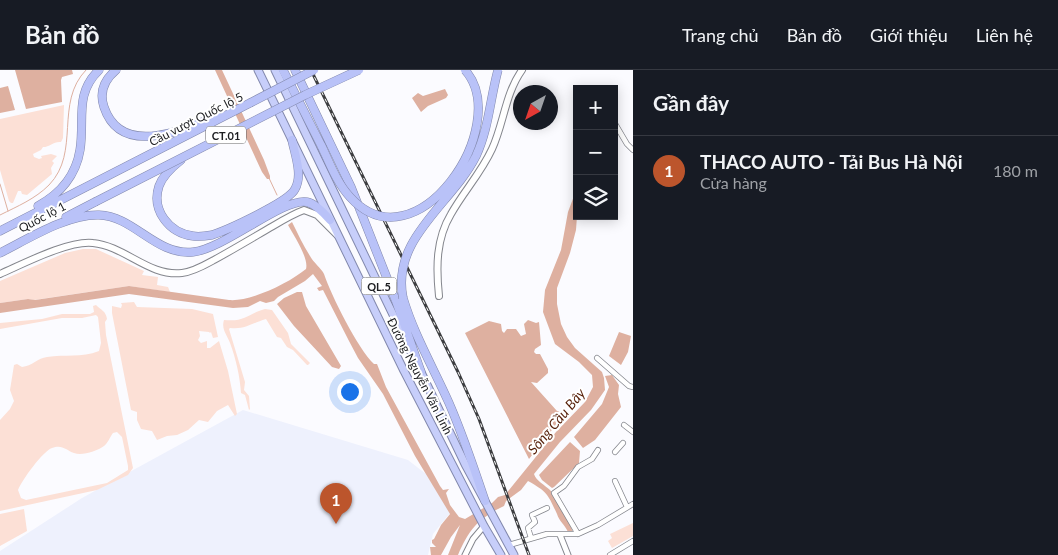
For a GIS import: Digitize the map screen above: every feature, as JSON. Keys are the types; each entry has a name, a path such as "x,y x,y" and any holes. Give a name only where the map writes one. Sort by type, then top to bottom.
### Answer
{"highway":[{"path":"0,229 46,202 64,187 72,175 80,148 81,108 84,94 89,81 99,70"},
{"path":"116,70 105,82 101,98 105,111 114,124 122,131 133,135 145,137 185,129 250,103"},
{"name":"Đường Nguyễn Văn Linh","path":"258,70 404,371 501,555"},
{"name":"Đường Nguyễn Văn Linh","path":"275,70 465,464 514,555"},
{"path":"283,70 340,184 360,206 375,214 394,217 409,214 422,208 435,198 450,183 467,152 478,116 477,95 472,81 465,70"},
{"path":"295,70 352,187 421,372"},
{"name":"CT.01","path":"226,135 359,70"},
{"path":"485,500 469,451 450,404 414,328 403,298 401,277 409,249 426,223 458,186 476,156 488,123 498,70"},
{"name":"Cầu vượt Quốc lộ 5","path":"88,187 312,71"},
{"path":"226,135 182,160 166,174 159,187 157,198 164,220 168,225 182,233 193,236 207,236 231,227 287,198 298,183 297,164 292,140"},
{"name":"Quốc lộ 1","path":"0,252 226,135"},
{"name":"Quốc lộ 1","path":"0,229 88,187"},
{"path":"0,252 72,219 100,215 113,218 128,225 163,247 176,252 193,252 209,248 294,203 305,202 318,208 330,220"}],"main road":[{"path":"439,296 437,259 443,231 451,213 476,178 489,154 497,136 509,93 522,70"},
{"path":"0,274 66,247 88,243 108,247 152,268 169,273 185,273 214,260 304,210 322,220 338,236"},
{"path":"275,212 281,222"}],"street":[{"path":"618,128 627,144 633,150"},
{"path":"597,358 629,386 633,387"},
{"path":"624,425 633,432"},
{"path":"615,452 623,444"},
{"path":"578,534 554,493 564,486 578,467 592,460 598,450"},
{"path":"615,482 627,507"},
{"path":"509,545 548,534 578,534 633,504"},
{"path":"532,538 528,528 534,522 532,515 547,508"},
{"path":"465,555 484,525"},
{"path":"560,535 568,555"},
{"path":"610,555 633,541"}],"shaded area":[{"path":"64,105 63,138 61,142 43,147 33,154 34,157 39,159 42,158 41,156 51,154 57,156 52,161 54,163 51,168 52,174 27,195 18,191 13,203 11,203 0,170 0,119"},
{"path":"83,249 96,249 144,271 142,275 158,277 157,285 168,287 170,292 129,286 0,303 0,281 65,253"},
{"path":"134,302 137,307 192,309 213,314 218,337 213,338 211,332 199,331 200,336 198,340 201,343 207,341 207,348 210,348 219,341 228,371 237,414 235,416 228,405 217,411 208,422 199,420 188,430 157,440 152,431 141,429 137,420 137,412 131,410 112,313 112,306 121,308 121,303"},
{"path":"96,305 104,312 107,319 105,322 106,335 133,468 128,475 97,490 0,511 0,420 10,409 14,401 10,390 14,365 17,364 22,367 47,357 92,353 99,351 101,343 98,317 96,315 82,318 62,318 0,329 0,323 42,319 62,314 90,314 94,312 93,306","holes":["117,432 122,437 128,470 107,483 26,500 21,498 18,490 20,485 33,466 48,450 59,447 77,454 85,453 104,446 113,433"]},
{"path":"265,309 272,310 288,333 291,344 310,363 307,365 293,350 287,347 281,338 277,337 266,319 244,327 230,328 245,382 244,390 249,396 249,410 245,395 241,393 236,362 223,323 224,320 242,319"},
{"path":"243,410 408,460 426,474 450,513 433,534 428,555 0,555 0,551 82,498"},
{"path":"24,509 27,531 0,546 0,514"},
{"path":"633,523 633,536 612,548 608,541 612,538 610,534"}],"water":[{"path":"15,70 72,70 73,74 62,77 62,102 26,109"},
{"path":"215,70 222,70 264,160 270,179 267,179 262,172"},
{"path":"8,86 15,110 0,113 0,88"},
{"path":"445,89 448,95 446,98 428,106 421,112 412,98 418,93 423,96"},
{"path":"573,199 573,220 577,220 576,230 557,288 557,304 561,324 575,348 602,372 605,390 591,410 560,442 534,474 553,494 573,532 568,532 559,519 547,494 528,481 521,490 506,501 504,506 488,515 476,525 466,538 458,555 448,555 460,525 441,555 431,555 430,547 436,547 432,540 450,514 415,456 383,394 358,358 323,290 319,291 317,288 322,286 313,274 274,301 266,303 260,301 248,307 233,308 129,294 0,313 0,303 28,299 35,300 129,286 229,300 238,300 258,295 290,280 306,269 303,253 288,225 292,222 311,258 323,272 339,308 360,347 374,364 377,364 386,387 440,486 443,490 449,489 446,493 450,505 459,517 465,519 492,503 498,497 505,495 556,432 585,402 593,387 592,375 579,362 555,344 543,312 545,290 561,250 568,212"},
{"path":"297,292 302,292 306,306 341,366 339,369 332,367 294,326 277,304 284,298"},
{"name":"Sông Cầu Bây","path":"528,320 536,323 539,322 541,345 534,352 540,354 548,369 548,373 537,383 531,382 557,411 563,413 529,459 465,333 489,321 501,324 504,333 507,329 516,329 521,336 526,334 524,324"},
{"path":"619,332 631,336 628,352 621,365 609,356"},
{"path":"612,375 619,385 618,394 621,407 595,440 583,448 574,437 602,404 609,387 605,376"},
{"path":"570,442 580,451 579,463 552,488 539,475"}],"waterway":[{"path":"0,215 38,194 49,185 58,172 64,158 71,97 77,83 86,70"},
{"path":"269,178 277,195"},
{"path":"0,184 8,211"}],"railway":[{"path":"311,70 458,372 479,419 529,555"}],"place":[{"name":"THACO AUTO - Tải Bus Hà Nội","path":"336,524"}]}
